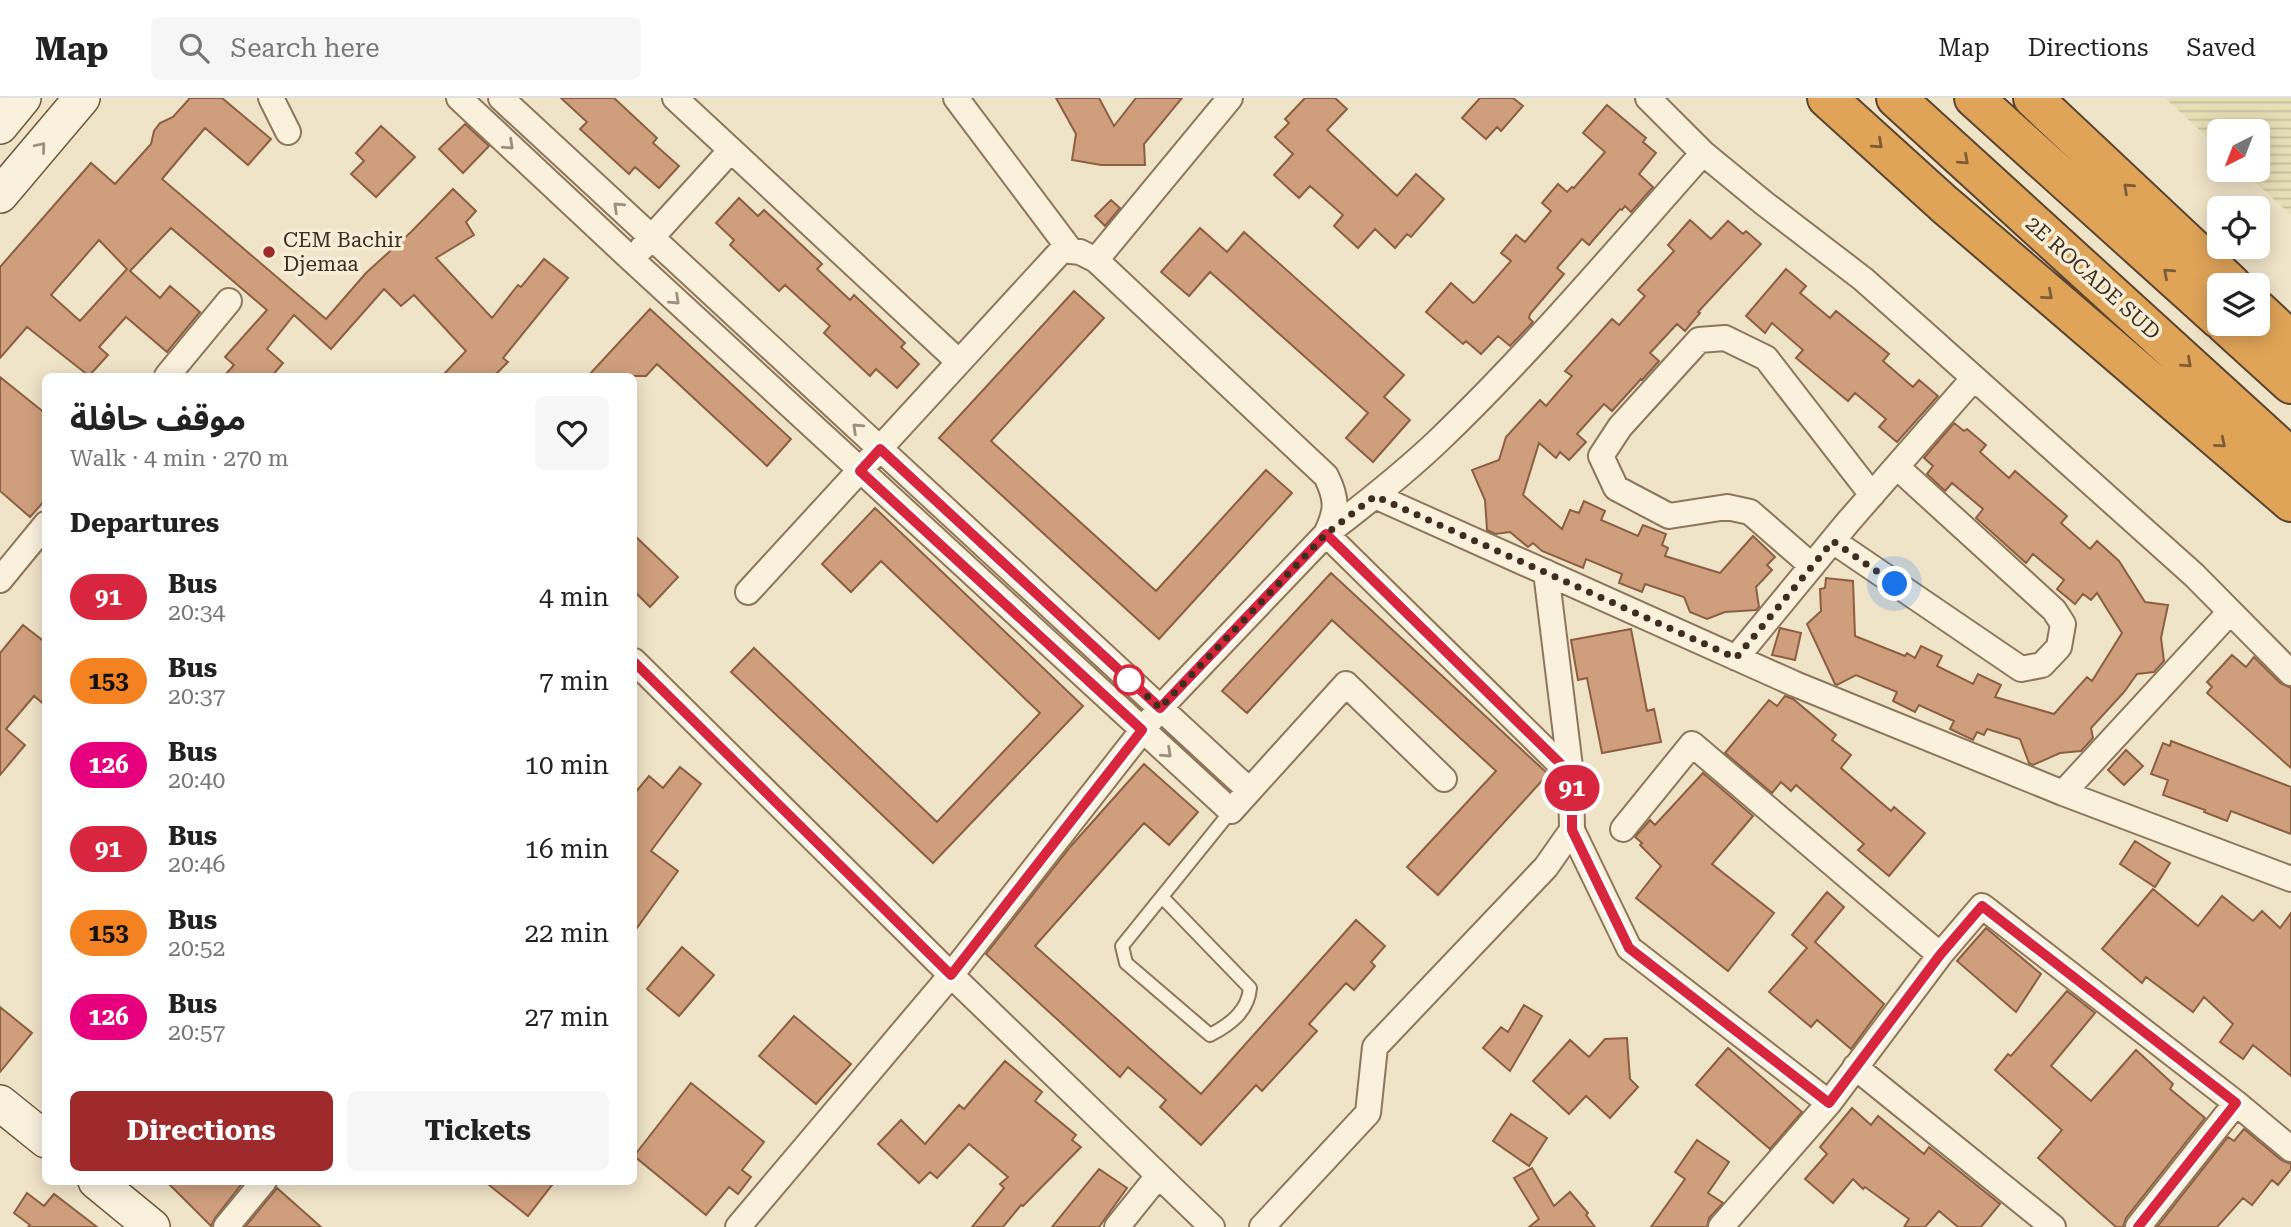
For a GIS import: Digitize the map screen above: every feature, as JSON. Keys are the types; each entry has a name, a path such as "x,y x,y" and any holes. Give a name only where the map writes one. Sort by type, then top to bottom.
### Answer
{"highway":[{"path":"1827,98 1954,213 2291,502"},
{"name":"2E ROCADE SUD","path":"1896,98 2291,458"},
{"path":"1974,98 2207,308"},
{"path":"2033,98 2219,273"},
{"path":"2270,321 2291,341"},
{"path":"2238,336 2291,384"}],"main road":[{"path":"0,126 23,98"},
{"path":"0,195 82,98"},
{"path":"0,1103 42,1137"},
{"path":"101,1185 152,1227"}],"street":[{"path":"271,98 288,132"},
{"path":"459,98 1231,811 1346,684 1444,779"},
{"path":"501,98 1249,790"},
{"path":"675,98 959,362"},
{"path":"956,98 1071,251"},
{"path":"1096,260 1230,98"},
{"path":"1648,98 1703,153 1863,279 1974,378 2194,575 2291,673"},
{"path":"630,258 652,238 731,150"},
{"path":"738,1227 951,975 1160,708 1326,534 1435,444 1520,359 1703,153"},
{"path":"748,592 1062,250 1080,252 1096,260 1326,476 1334,491 1335,514 1326,534"},
{"path":"169,373 229,301"},
{"path":"1812,566 1750,512 1727,507 1669,516 1616,488 1601,456 1619,427 1699,340 1725,338 1766,358 1872,495"},
{"path":"1736,658 1974,378"},
{"path":"1833,541 2021,669 2042,665 2059,647 2063,624 2054,610 1896,467"},
{"path":"1375,496 1795,684 2063,793 2291,879"},
{"path":"0,580 42,529"},
{"path":"1326,534 1572,775"},
{"path":"1546,572 1572,775 1572,830 1629,948 1829,1103"},
{"path":"2063,793 2230,612"},
{"path":"637,665 951,975 1212,1227"},
{"path":"1623,829 1692,744 1940,955"},
{"path":"1262,1227 1368,1113 1375,1047 1546,867 1572,830"},
{"path":"1730,1224 1829,1103 1940,955 1982,906 2236,1103 2291,1149"},
{"path":"1855,1067 2053,1227"},
{"path":"2138,1227 2236,1103"},
{"path":"1117,1227 1158,1176"},
{"path":"226,1227 261,1185"}],"lane":[{"path":"1162,897 1250,988 1249,1003 1226,1026 1210,1034 1126,963 1122,947 1162,897 1231,811"}],"shaded area":[{"path":"2165,98 2291,98 2291,215 2255,182 2270,182 2270,119 2207,119 2207,137"}],"building":[{"path":"190,98 222,98 271,139 248,165 205,128 162,179 326,319 366,273 453,189 476,211 466,222 474,235 436,258 492,318 518,285 521,287 544,259 568,278 503,358 508,362 497,373 445,373 466,351 414,295 401,306 384,289 331,349 294,315 267,349 283,363 275,373 227,373 234,365 225,357 267,310 171,228 130,271 160,298 170,286 200,312 167,352 126,317 99,347 108,355 92,373 85,373 27,327 0,358 0,267 91,163 115,184 151,144 154,131 160,123 173,117","holes":["99,240 127,269 80,321 51,295"]},
{"path":"561,98 614,98 657,138 653,143 679,166 659,188 635,167 629,174 580,129 587,122"},
{"path":"1056,98 1099,98 1114,126 1136,98 1182,98 1144,144 1145,165 1101,165 1072,160 1076,134"},
{"path":"1305,98 1335,98 1347,109 1327,130 1397,196 1416,174 1444,199 1411,237 1407,234 1395,248 1375,229 1358,248 1334,226 1343,215 1310,186 1299,198 1274,175 1293,154 1275,137 1289,123 1285,119"},
{"path":"1480,98 1513,98 1523,106 1501,131 1497,127 1486,139 1462,118"},
{"path":"1607,105 1646,138 1643,142 1656,153 1639,174 1653,187 1631,212 1625,206 1620,209 1589,245 1582,239 1557,268 1564,274 1530,314 1529,318 1533,322 1510,346 1498,336 1481,354 1466,341 1463,344 1426,312 1451,283 1473,303 1511,261 1501,253 1516,235 1525,242 1551,211 1542,203 1558,184 1567,192 1574,188 1605,152 1583,133"},
{"path":"465,124 489,146 463,173 439,149"},
{"path":"381,126 415,157 376,197 351,174 364,161 356,153"},
{"path":"739,198 758,216 764,210 822,264 817,269 850,300 854,295 905,343 901,347 919,364 897,388 876,369 870,376 824,333 830,326 785,285 779,291 730,245 734,240 716,223"},
{"path":"1111,200 1120,208 1105,226 1095,216"},
{"path":"1690,220 1711,239 1728,221 1761,244 1698,312 1700,313 1685,331 1677,324 1650,353 1659,361 1612,411 1604,404 1577,434 1586,442 1569,460 1560,452 1556,458 1539,443 1523,495 1562,529 1570,510 1579,513 1584,501 1605,511 1601,520 1638,536 1643,525 1666,534 1662,545 1668,548 1665,556 1720,573 1753,536 1775,557 1767,565 1772,570 1756,587 1759,607 1756,610 1725,612 1707,619 1690,612 1684,597 1645,584 1642,592 1619,583 1622,574 1586,559 1583,568 1542,551 1533,543 1528,547 1510,532 1495,534 1487,530 1485,500 1472,470 1499,460 1506,437 1540,400 1546,406 1572,376 1565,371 1612,319 1619,325 1645,296 1638,290 1674,251 1668,245"},
{"path":"1200,228 1227,252 1244,232 1404,375 1384,397 1410,420 1373,462 1346,438 1368,413 1210,272 1189,296 1161,272"},
{"path":"1786,269 1806,286 1800,293 1830,318 1836,311 1889,354 1883,361 1913,387 1919,380 1938,396 1897,442 1879,427 1886,419 1855,393 1848,401 1796,358 1803,350 1772,323 1765,333 1746,316"},
{"path":"1074,291 1104,318 991,441 1156,591 1266,470 1292,493 1159,639 939,438"},
{"path":"650,309 791,439 767,466 657,364 646,376 637,376 637,373 591,373"},
{"path":"0,377 42,411 42,504 30,517 0,491"},
{"path":"1954,423 1964,431 1967,429 1986,445 1980,452 2009,478 2015,471 2067,516 2061,523 2090,549 2097,541 2119,561 2145,602 2168,605 2161,638 2164,661 2154,672 2137,674 2091,728 2093,738 2081,751 2060,753 2033,765 2029,763 2020,739 1987,729 1984,735 1977,732 1973,740 1950,729 1954,721 1919,705 1915,712 1893,701 1897,692 1856,675 1837,685 1807,624 1821,611 1820,589 1825,588 1826,578 1853,581 1855,636 1915,658 1921,646 1942,656 1937,666 1973,684 1978,674 2001,685 1995,697 2054,714 2087,677 2092,681 2122,633 2097,593 2091,600 2083,594 2075,604 2057,589 2064,580 2033,554 2026,563 1976,518 1983,509 1952,483 1945,491 1927,474 1933,466 1924,458"},
{"path":"875,508 1083,706 933,863 731,672 754,648 937,822 1040,713 881,561 851,592 822,564"},
{"path":"637,538 678,577 650,607 637,594"},
{"path":"1331,573 1548,774 1438,895 1407,867 1496,771 1332,620 1247,713 1222,691"},
{"path":"23,625 42,640 42,703 34,696 6,729 25,745 0,775 0,653"},
{"path":"1780,628 1801,633 1795,660 1772,655"},
{"path":"1631,629 1647,711 1654,709 1661,742 1602,753 1587,678 1578,680 1571,640"},
{"path":"2232,655 2246,667 2254,657 2280,683 2291,688 2291,768 2207,693 2212,687 2207,682"},
{"path":"1785,696 1793,699 1836,735 1832,740 1851,755 1841,768 1891,811 1894,807 1925,833 1889,876 1858,850 1864,844 1796,785 1791,791 1781,782 1772,793 1725,753 1769,700 1777,706"},
{"path":"2171,741 2291,787 2291,834 2231,811 2227,821 2163,795 2168,780 2151,774 2163,743 2170,746"},
{"path":"2126,750 2143,766 2124,785 2108,770"},
{"path":"1144,764 1198,812 1169,845 1144,823 1035,946 1201,1094 1356,920 1385,946 1371,962 1375,966 1354,990 1346,983 1309,1024 1317,1031 1262,1091 1256,1085 1201,1145 1160,1107 1166,1100 1128,1067 1120,1077 986,954 1071,846"},
{"path":"680,767 701,784 651,851 678,871 637,928 637,790 649,776 663,788"},
{"path":"1703,773 1753,816 1712,864 1774,913 1728,971 1636,898 1661,866 1635,837 1650,820 1655,825"},
{"path":"2135,841 2170,863 2155,887 2120,864"},
{"path":"2153,889 2198,926 2222,896 2253,921 2262,911 2280,928 2291,913 2291,1076 2253,1045 2243,1059 2220,1042 2233,1024 2204,997 2193,1012 2146,977 2142,983 2102,949"},
{"path":"1827,892 1844,907 1815,942 1884,1004 1851,1049 1817,1020 1811,1027 1769,992 1807,948 1792,935"},
{"path":"1986,928 2041,974 2016,1012 1957,961"},
{"path":"682,947 714,975 679,1016 647,989"},
{"path":"2067,991 2095,1013 2051,1066 2091,1101 2136,1050 2173,1084 2170,1089 2205,1118 2126,1218 2123,1227 2116,1227 2038,1158 2062,1130 1995,1070 2008,1054 2011,1056"},
{"path":"1524,1005 1542,1016 1510,1071 1483,1048 1501,1027 1508,1032"},
{"path":"0,1007 32,1033 0,1072"},
{"path":"794,1016 851,1064 816,1104 759,1056"},
{"path":"1627,1038 1630,1079 1638,1087 1610,1118 1586,1096 1569,1114 1533,1081 1570,1040 1589,1057 1605,1039"},
{"path":"1728,1048 1802,1112 1770,1149 1696,1085"},
{"path":"1005,1061 1042,1092 1035,1101 1076,1135 1072,1140 1081,1147 1023,1206 1021,1205 1003,1227 972,1227 1004,1188 1000,1184 1008,1177 969,1144 937,1178 930,1172 919,1183 878,1144 901,1120 925,1144 959,1105 964,1109"},
{"path":"691,1083 764,1142 742,1170 751,1177 738,1194 729,1187 706,1215 637,1158 637,1152"},
{"path":"1852,1108 1871,1125 1878,1116 1924,1154 1929,1147 2000,1204 1981,1227 1958,1227 1939,1211 1925,1227 1904,1227 1909,1219 1865,1187 1863,1189 1853,1179 1833,1203 1805,1179 1827,1154 1820,1147"},
{"path":"1511,1114 1547,1138 1529,1166 1493,1141"},
{"path":"2244,1129 2281,1160 2291,1164 2291,1169 2278,1185 2272,1180 2252,1205 2243,1198 2217,1227 2157,1227 2228,1137 2234,1141"},
{"path":"1697,1140 1729,1162 1708,1193 1723,1203 1709,1218 1707,1227 1651,1227 1685,1179 1675,1172"},
{"path":"1532,1168 1554,1206 1570,1192 1588,1213 1586,1215 1595,1227 1529,1227 1539,1219 1514,1178"},
{"path":"1099,1169 1127,1188 1099,1227 1052,1227"},
{"path":"170,1185 241,1185 211,1226"},
{"path":"489,1185 552,1185 528,1216"},
{"path":"277,1188 321,1227 245,1227"},
{"path":"27,1193 44,1206 54,1194 97,1227 28,1227 30,1225 14,1213"}],"bus line":[{"name":"91","path":"637,665 951,975 1142,730 860,471 880,449 1160,708 1326,534 1572,775 1572,830 1629,948 1829,1103 1940,955 1982,906 2236,1103 2138,1227"}],"place":[{"name":"CEM Bachir Djemaa","path":"269,252"}],"route":[{"path":"1129,680 1120,671 1160,708 1326,534 1375,496 1736,658 1833,541 1895,584"}]}
